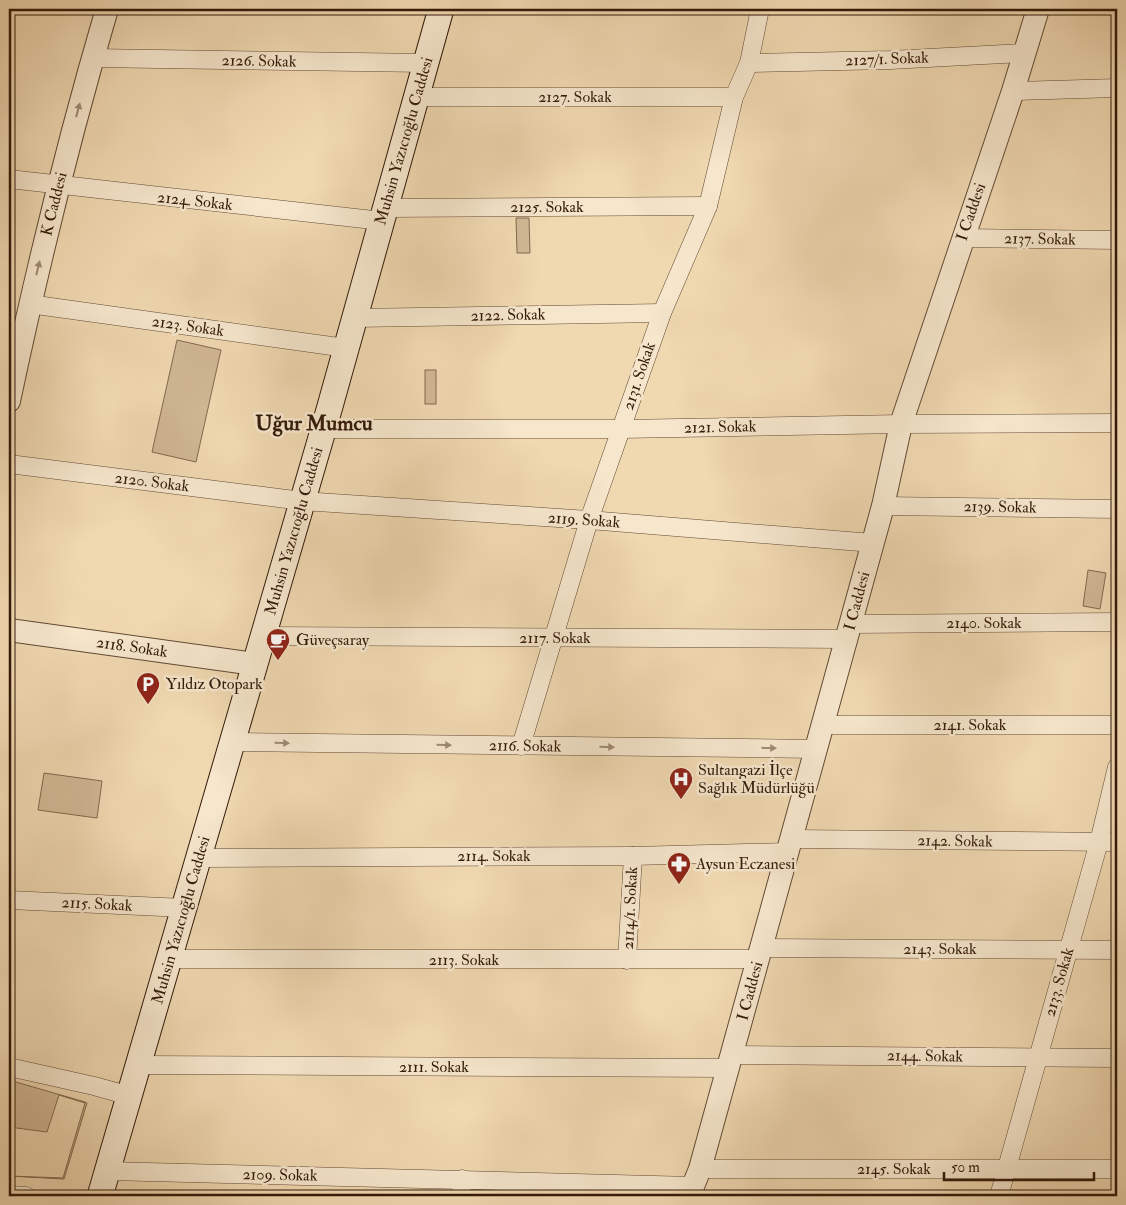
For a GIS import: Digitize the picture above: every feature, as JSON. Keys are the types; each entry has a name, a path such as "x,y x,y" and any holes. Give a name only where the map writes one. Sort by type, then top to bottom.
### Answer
{"main road":[{"name":"Muhsin Yazıcıoğlu Caddesi","path":"100,1196 264,636 299,500 323,428 355,318 441,9"}],"street":[{"name":"K Caddesi","path":"9,401 29,304 58,186 107,9"},
{"name":"2131. Sokak","path":"521,746 589,520 662,312 708,206 734,97 749,63 760,9"},
{"name":"I Caddesi","path":"694,1184 849,632 883,506 901,424 1013,91 1038,9"},
{"name":"2127/1. Sokak","path":"749,63 890,60 1024,53"},
{"name":"2126. Sokak","path":"92,58 426,63"},
{"path":"1013,91 1117,88"},
{"name":"2127. Sokak","path":"416,97 734,97"},
{"name":"2124. Sokak","path":"9,179 58,186 383,215"},
{"name":"2125. Sokak","path":"383,215 708,206"},
{"name":"2137. Sokak","path":"962,238 1117,240"},
{"name":"2123. Sokak","path":"29,304 346,348"},
{"name":"2122. Sokak","path":"355,318 662,312"},
{"name":"2121. Sokak","path":"323,428 621,429 901,424 1117,423"},
{"name":"2120. Sokak","path":"9,464 299,500"},
{"name":"2119. Sokak","path":"299,500 589,520 873,543"},
{"name":"2139. Sokak","path":"883,506 1117,509"},
{"name":"2140. Sokak","path":"849,632 1117,622"},
{"name":"2118. Sokak","path":"9,630 255,664"},
{"name":"2117. Sokak","path":"264,636 553,638 849,632"},
{"name":"2141. Sokak","path":"823,725 1117,725"},
{"name":"2116. Sokak","path":"233,742 817,748"},
{"name":"2133. Sokak","path":"999,1196 1099,842 1117,767"},
{"name":"2142. Sokak","path":"790,846 1117,842"},
{"name":"2114. Sokak","path":"199,858 632,856 790,846"},
{"name":"2114/1. Sokak","path":"627,960 632,856"},
{"name":"2115. Sokak","path":"9,900 185,908"},
{"name":"2143. Sokak","path":"760,954 1117,950"},
{"name":"2113. Sokak","path":"169,959 627,960 760,954"},
{"name":"2144. Sokak","path":"730,1061 1117,1058"},
{"name":"2111. Sokak","path":"139,1065 730,1061"},
{"path":"9,1067 130,1096"},
{"name":"2145. Sokak","path":"694,1184 1007,1169 1117,1169"},
{"name":"2109. Sokak","path":"108,1172 461,1188 694,1184"},
{"path":"9,1195 26,1196"}],"shaded area":[{"path":"516,218 529,218 530,253 517,253"},
{"path":"177,340 221,350 196,462 152,452"},
{"path":"425,370 436,370 436,404 425,404"},
{"path":"1088,570 1106,573 1100,609 1083,606"},
{"path":"44,773 102,781 97,818 38,810"},
{"path":"9,1080 87,1103 64,1179 9,1176 63,1178 85,1103 59,1095 47,1132 9,1127"}],"place":[{"name":"Güveçsaray","path":"278,661"},
{"name":"Yıldız Otopark","path":"148,705"},
{"name":"Sultangazi İlçe Sağlık Müdürlüğü","path":"681,800"},
{"name":"Aysun Eczanesi","path":"679,885"}],"district":[{"name":"Uğur Mumcu","path":"314,423"}]}
